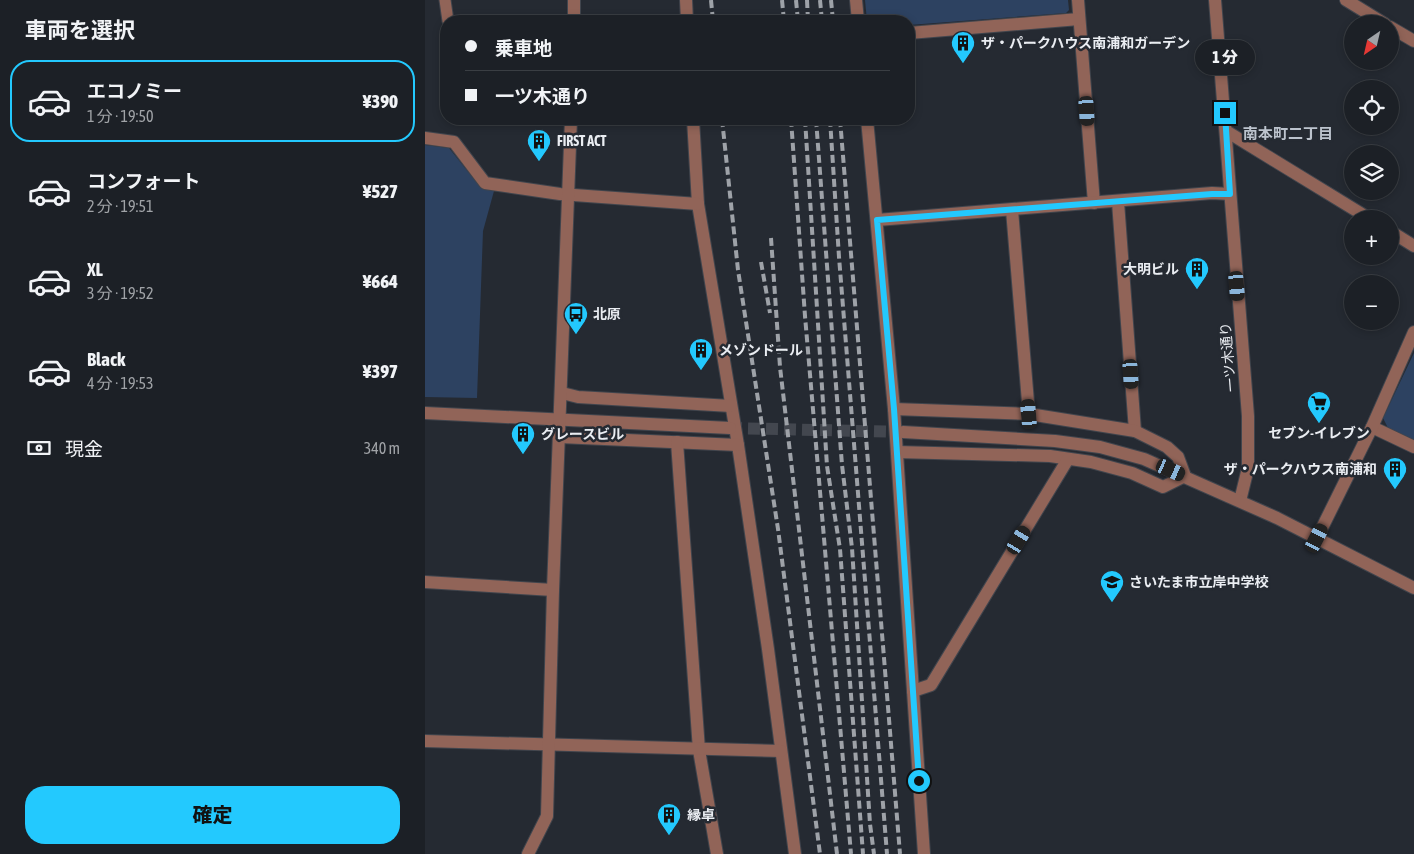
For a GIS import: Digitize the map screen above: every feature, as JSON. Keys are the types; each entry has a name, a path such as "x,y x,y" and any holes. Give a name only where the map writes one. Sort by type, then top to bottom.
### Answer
{"street":[{"path":"574,0 574,15"},
{"path":"686,0 687,15"},
{"path":"856,0 857,15"},
{"path":"1078,0 1094,203"},
{"name":"一ツ木通り","path":"1215,0 1248,416 1248,468 1240,501"},
{"path":"1346,0 1370,15"},
{"path":"915,33 1079,19"},
{"path":"1399,32 1414,41"},
{"path":"528,854 547,816 553,590 571,125"},
{"path":"693,125 698,204 768,649 795,854"},
{"path":"868,125 894,414 924,854"},
{"path":"1226,131 1355,210"},
{"path":"425,138 454,142 485,183 569,195 698,204"},
{"path":"877,220 1230,194"},
{"path":"1118,202 1135,431"},
{"path":"1012,210 1029,414"},
{"path":"1399,237 1414,246"},
{"path":"1317,538 1372,427 1414,332"},
{"path":"562,393 578,397 731,406"},
{"path":"425,413 560,420 735,436"},
{"path":"894,414 1029,414 1135,431 1167,447 1178,456 1185,476"},
{"path":"1372,427 1414,447"},
{"path":"903,432 1055,441 1100,447 1144,458 1317,538 1414,588"},
{"path":"560,438 677,442 735,436"},
{"path":"677,442 699,750 717,854"},
{"path":"896,448 1050,456 1091,462 1132,473 1163,487 1185,476"},
{"path":"913,690 931,685 1068,459"},
{"path":"425,582 553,590"},
{"path":"425,741 781,751"}],"lane":[{"path":"445,0 447,15"}],"shaded area":[{"path":"865,0 1068,0 1069,10 1066,13 915,25 915,15 866,15"},
{"path":"425,145 449,148 481,188 494,191 483,231 477,398 425,397"},
{"path":"1414,353 1414,441 1388,428 1383,418"}],"tunnel":[{"path":"730,428 903,432"}],"railway":[{"path":"711,0 712,15"},
{"path":"782,0 783,15"},
{"path":"796,0 797,15"},
{"path":"807,0 808,15"},
{"path":"820,0 821,15"},
{"path":"831,0 832,15"},
{"path":"723,125 738,270 778,529 820,854"},
{"path":"791,125 805,316 851,854"},
{"path":"805,125 827,466 840,549 863,854"},
{"path":"816,125 842,465 852,548 870,824 874,854"},
{"path":"830,125 839,257 887,854"},
{"path":"840,125 900,854"},
{"path":"771,238 780,367 837,854"},
{"path":"761,262 770,313"}],"place":[{"name":"ザ・パークハウス南浦和ガーデン","path":"963,64"},
{"name":"FIRST ACT","path":"539,162"},
{"name":"大明ビル","path":"1197,290"},
{"name":"北原","path":"576,335"},
{"name":"メゾンドール","path":"701,371"},
{"name":"セブン-イレブン","path":"1319,424"},
{"name":"グレースビル","path":"523,455"},
{"name":"ザ・パークハウス南浦和","path":"1395,490"},
{"name":"さいたま市立岸中学校","path":"1112,603"},
{"name":"縁卓","path":"669,836"}],"district":[{"name":"南本町二丁目","path":"1288,133"}],"route":[{"path":"919,781 894,409 877,220 1230,194 1225,113"}]}
